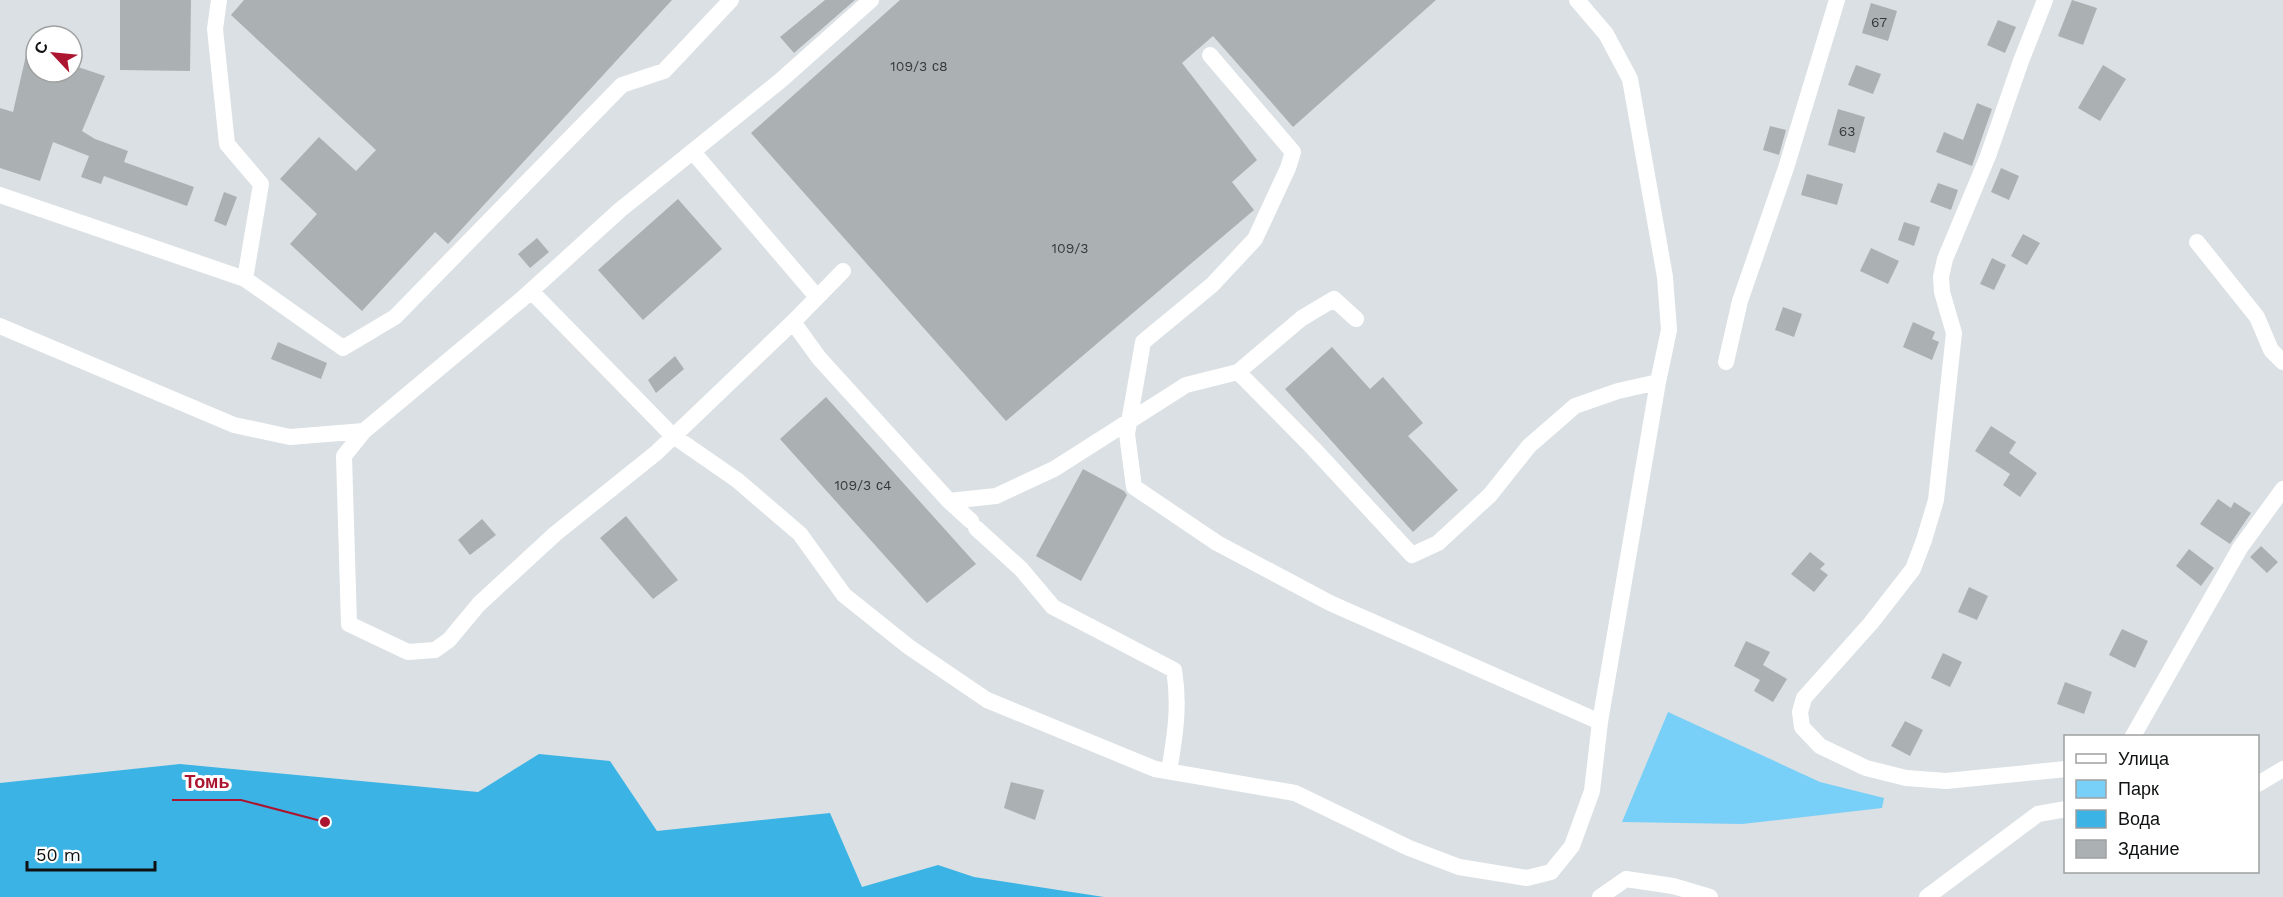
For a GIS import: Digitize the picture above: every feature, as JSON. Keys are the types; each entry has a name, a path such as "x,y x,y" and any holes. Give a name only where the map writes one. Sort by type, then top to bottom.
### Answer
{"street":[{"path":"219,0 215,29 226,144 261,184 245,279"},
{"path":"0,195 245,279 343,348 395,317 622,85 664,71 730,0"},
{"path":"843,271 656,453 555,534 479,604 449,640 435,650 408,652 349,624 344,456 364,432 531,291 620,210 780,81 871,0"},
{"path":"531,291 672,435 737,480 800,534 844,595 909,647 987,700 1155,769 1295,793 1409,848 1459,867 1527,878 1551,872 1572,846 1592,792 1600,722 1658,382 1669,330 1665,277 1630,79 1606,34 1577,0"},
{"path":"1726,362 1740,301 1786,168 1837,0"},
{"path":"2046,0 2021,61 1988,156 1944,259 1941,277 1942,292 1954,333 1936,500 1924,540 1913,568 1871,622 1804,698 1800,712 1802,727 1820,746 1866,768 1906,778 1946,781 2064,769"},
{"path":"1210,55 1293,152 1288,168 1255,239 1212,285 1143,342 1126,434 1134,487 1217,543 1330,603 1600,722"},
{"path":"693,152 817,297"},
{"path":"2197,242 2257,316 2271,350 2283,362"},
{"path":"949,501 996,496 1054,469 1186,385 1238,372 1302,318 1334,299 1356,319"},
{"path":"793,322 819,358 949,501 1021,569 1053,607 1174,670 1178,693 1177,728 1169,771"},
{"path":"0,326 234,425 290,437 364,432"},
{"path":"1238,372 1313,448 1412,555 1438,543 1490,495 1529,446 1575,406 1618,391 1658,382"},
{"path":"2134,735 2240,548 2283,489"},
{"path":"2259,783 2283,769"},
{"path":"1927,897 2038,814 2064,808"},
{"path":"1600,897 1626,879 1673,886 1710,897"}],"green space":[{"path":"1668,712 1820,782 1884,798 1882,808 1742,824 1622,822"}],"water":[{"path":"539,754 610,761 657,831 830,813 862,887 938,865 974,877 1104,897 0,897 0,783 180,764 478,792"}],"building":[{"path":"120,0 191,0 190,71 120,70"},
{"path":"244,0 672,0 448,244 435,232 362,311 290,244 317,214 280,179 319,137 356,171 376,150 231,15"},
{"path":"825,0 855,0 794,53 780,37"},
{"path":"900,0 1436,0 1293,127 1213,36 1182,63 1257,160 1232,182 1254,210 1006,421 751,133"},
{"path":"2072,0 2097,8 2083,45 2058,36"},
{"path":"1871,3 1897,11 1888,41 1862,33"},
{"path":"1998,20 2016,27 2005,53 1987,45"},
{"path":"24,64 24,84 84,84 84,69 105,76 82,131 95,139 128,151 124,162 194,187 187,206 104,176 101,184 81,177 89,156 53,142 40,181 0,168 0,108 13,112"},
{"path":"1856,65 1881,74 1873,94 1848,85"},
{"path":"2103,65 2126,79 2100,121 2078,108"},
{"path":"1977,103 1992,109 1972,166 1936,152 1944,132 1963,140"},
{"path":"1838,109 1865,117 1855,153 1828,145"},
{"path":"1770,126 1786,130 1779,155 1763,150"},
{"path":"2001,168 2019,176 2009,200 1991,192"},
{"path":"1807,174 1843,184 1837,205 1801,195"},
{"path":"1938,183 1958,190 1951,210 1930,202"},
{"path":"224,192 237,197 226,226 214,221"},
{"path":"678,199 722,249 643,320 598,270"},
{"path":"1904,222 1920,227 1914,246 1898,240"},
{"path":"2023,234 2040,243 2027,265 2011,256"},
{"path":"537,238 549,252 530,268 518,254"},
{"path":"1871,248 1899,261 1888,284 1860,271"},
{"path":"1992,258 2006,265 1994,290 1980,284"},
{"path":"1783,307 1802,314 1794,337 1775,330"},
{"path":"1913,322 1935,332 1932,339 1939,342 1932,360 1903,347"},
{"path":"278,342 327,363 321,379 271,359"},
{"path":"1332,347 1370,389 1383,377 1423,423 1408,436 1458,490 1413,532 1285,389"},
{"path":"675,356 684,369 656,393 648,380"},
{"path":"826,397 976,564 927,603 780,439"},
{"path":"1991,426 2016,442 2009,453 2037,473 2020,497 2003,485 2010,474 1975,451"},
{"path":"1083,469 1124,491 1127,495 1081,581 1036,556"},
{"path":"2218,499 2231,508 2234,502 2251,513 2230,544 2200,524"},
{"path":"626,516 678,580 653,599 600,538"},
{"path":"482,519 496,535 470,555 458,540"},
{"path":"2261,546 2278,562 2267,573 2250,557"},
{"path":"2189,549 2214,568 2201,586 2176,566"},
{"path":"1810,552 1825,564 1820,569 1828,575 1814,592 1791,574"},
{"path":"1969,587 1988,596 1977,620 1958,612"},
{"path":"2122,629 2148,641 2135,668 2109,655"},
{"path":"1746,641 1770,652 1763,665 1787,679 1773,702 1754,691 1760,680 1734,666"},
{"path":"1943,653 1962,662 1950,687 1931,678"},
{"path":"2065,682 2092,692 2084,714 2057,704"},
{"path":"1905,721 1923,730 1910,756 1891,746"},
{"path":"1011,782 1044,790 1035,820 1004,808"}],"place":[{"name":"Томь","path":"325,822"}]}
